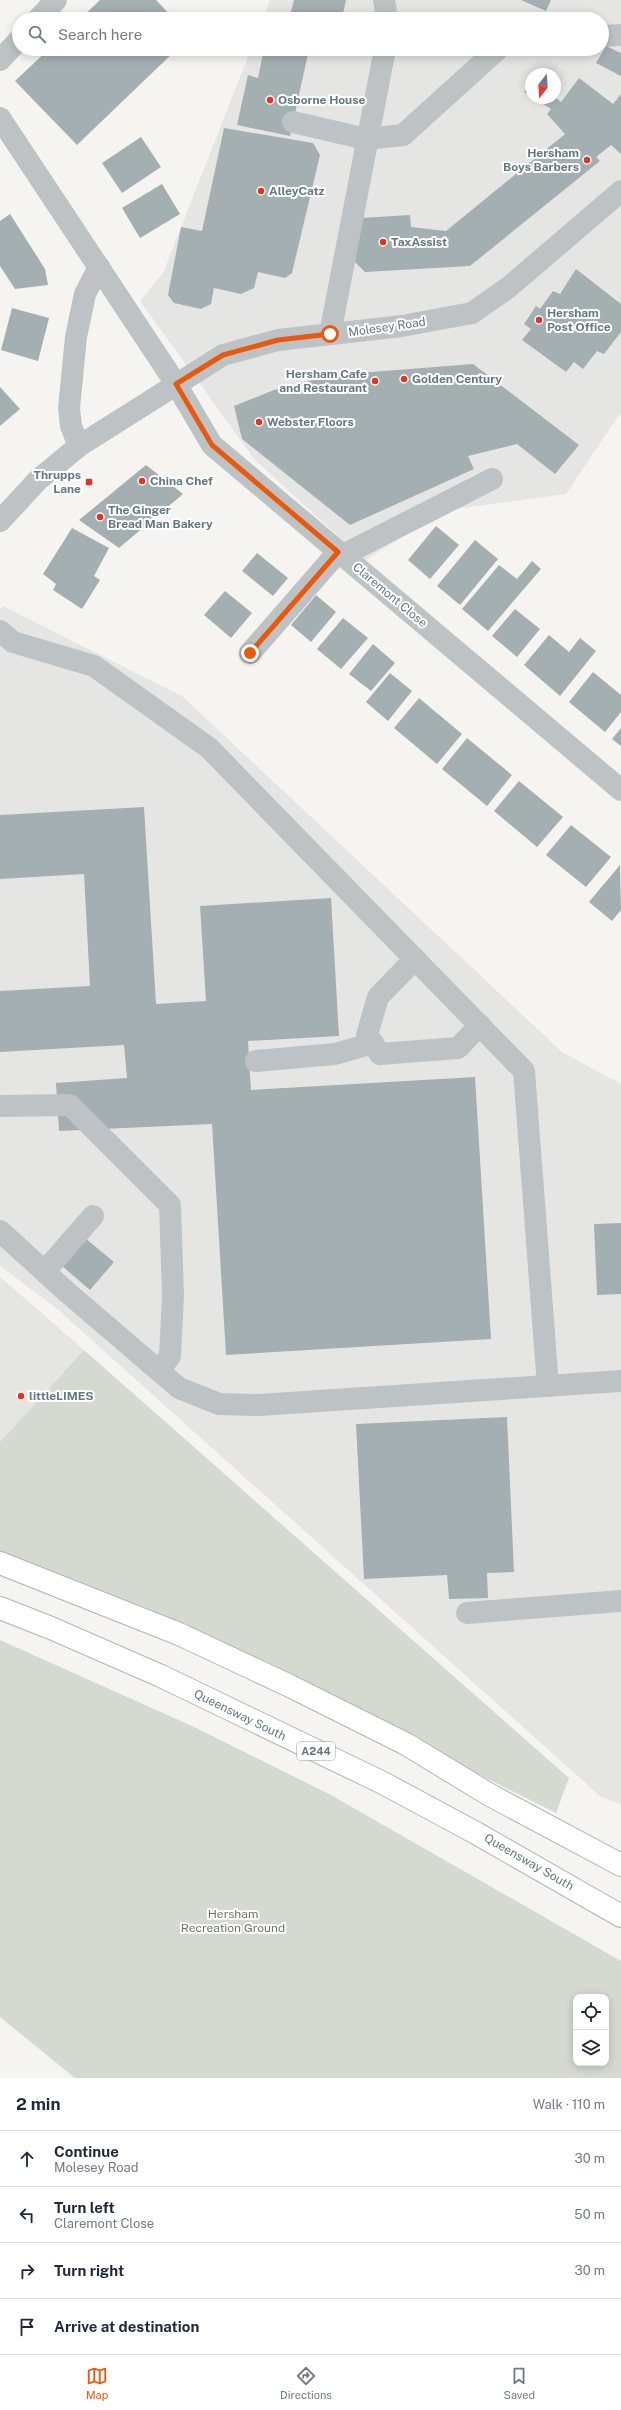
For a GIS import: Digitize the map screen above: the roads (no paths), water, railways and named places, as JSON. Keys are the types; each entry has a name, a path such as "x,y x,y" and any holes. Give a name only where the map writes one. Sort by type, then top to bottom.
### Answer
{"main road":[{"path":"0,1563 179,1634 290,1686 406,1744 490,1795 621,1865"},
{"name":"Queensway South","path":"0,1608 51,1628 161,1676 384,1783 476,1833 621,1916"}],"street":[{"path":"45,12 56,0"},
{"path":"384,0 386,12"},
{"path":"609,36 621,35"},
{"path":"0,60 12,47"},
{"path":"330,334 366,138 384,56"},
{"path":"293,122 366,138 403,135 490,56"},
{"path":"0,118 176,384"},
{"name":"Molesey Road","path":"0,521 38,480 79,446 223,355 278,340 402,326 472,313 509,286 621,190"},
{"path":"79,446 71,426 69,408 76,337 85,294 99,267"},
{"name":"Claremont Close","path":"176,384 212,445 621,790"},
{"path":"250,653 340,553 492,479"},
{"path":"0,631 13,642 94,666 208,748 524,1071 548,1386"},
{"path":"415,959 378,997 367,1035 380,1054 458,1048 480,1026"},
{"path":"256,1061 335,1054 373,1043"},
{"path":"0,1106 70,1105 170,1205 173,1296 170,1356 159,1371"},
{"path":"45,1271 93,1216"},
{"path":"0,1231 180,1388 219,1404 259,1405 621,1381"},
{"path":"467,1613 621,1600"}],"place":[{"name":"Osborne House","path":"270,100"},
{"name":"Hersham Boys Barbers","path":"587,160"},
{"name":"AlleyCatz","path":"261,191"},
{"name":"TaxAssist","path":"383,242"},
{"name":"Hersham Post Office","path":"539,320"},
{"name":"Golden Century","path":"404,379"},
{"name":"Hersham Cafe and Restaurant","path":"375,381"},
{"name":"Webster Floors","path":"259,422"},
{"name":"China Chef","path":"142,481"},
{"name":"Thrupps Lane","path":"89,482"},
{"name":"The Ginger Bread Man Bakery","path":"100,517"},
{"name":"littleLIMES","path":"21,1396"}],"park label":[{"name":"Hersham Recreation Ground","path":"233,1921"}]}
